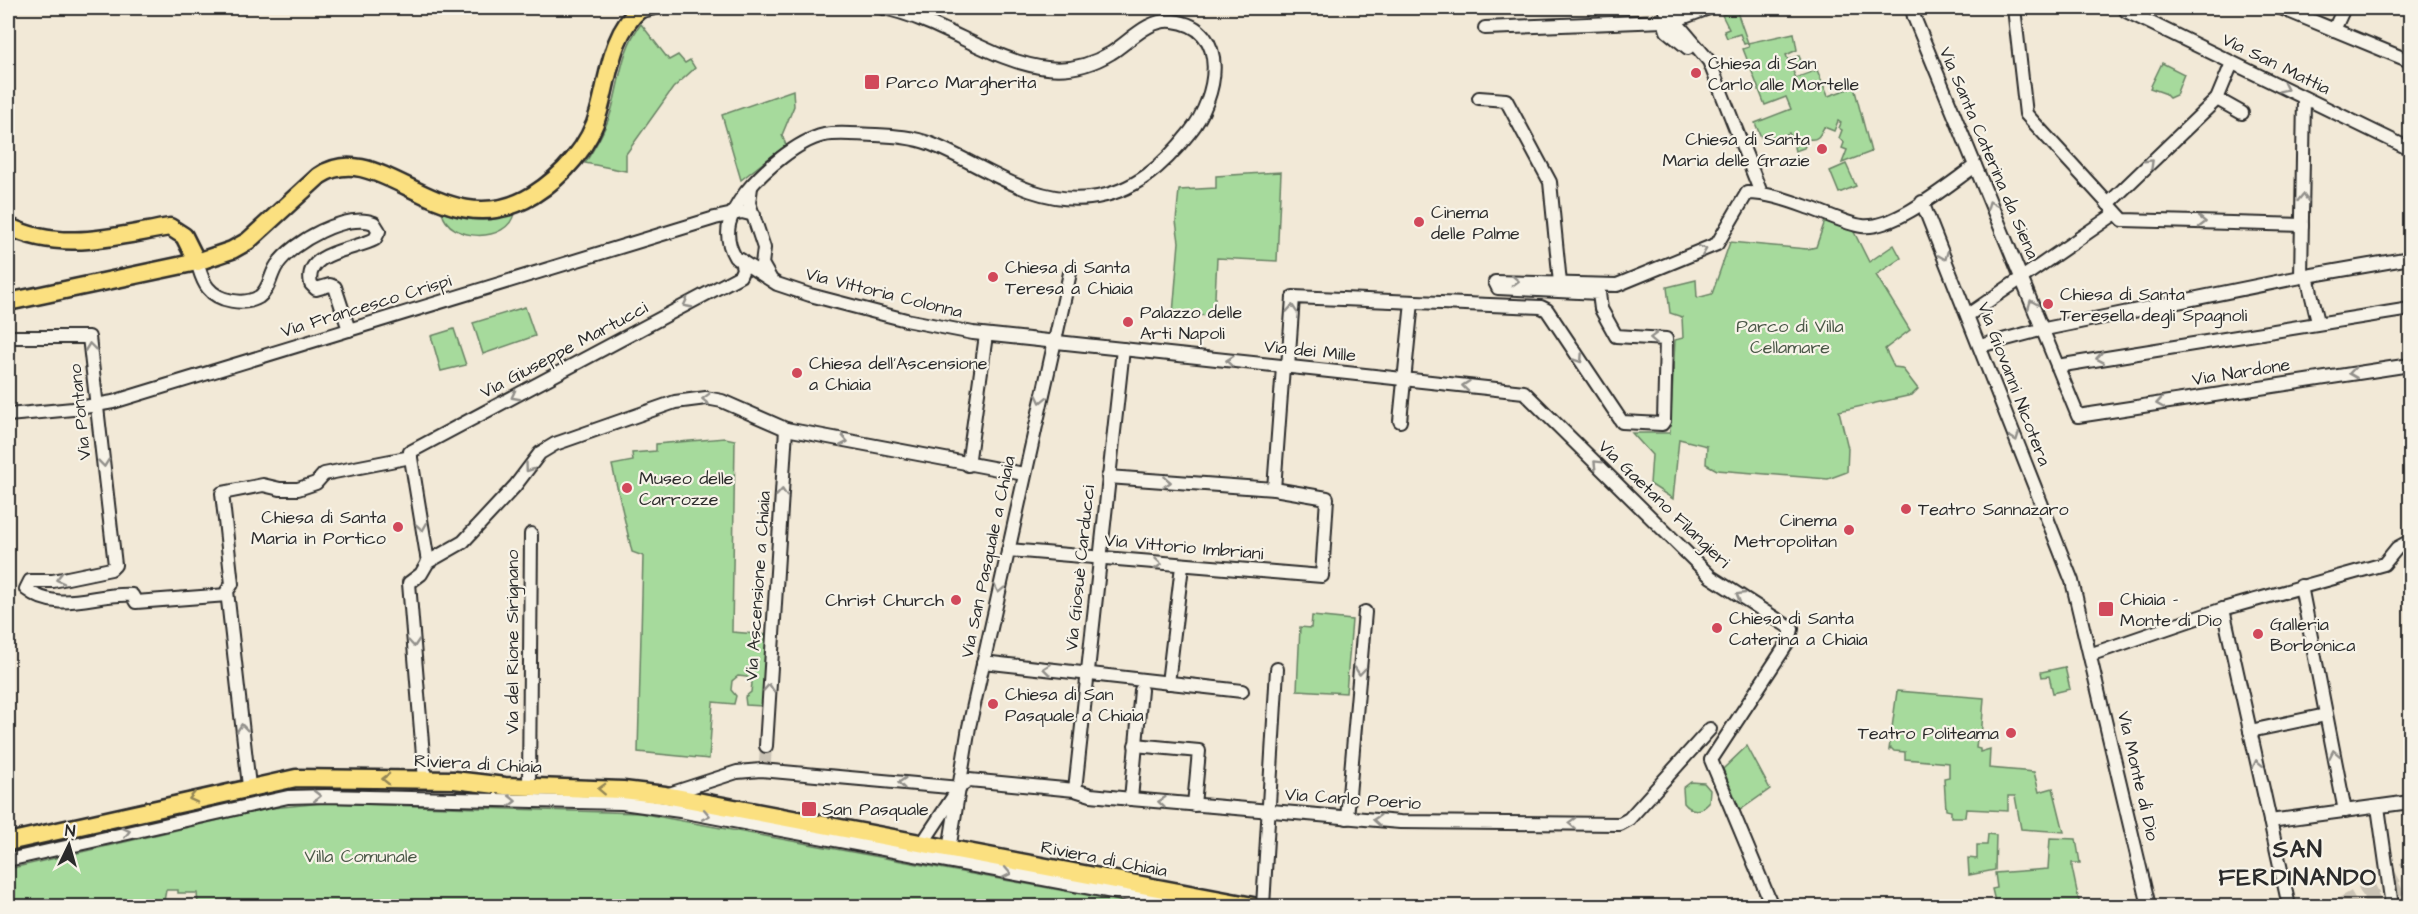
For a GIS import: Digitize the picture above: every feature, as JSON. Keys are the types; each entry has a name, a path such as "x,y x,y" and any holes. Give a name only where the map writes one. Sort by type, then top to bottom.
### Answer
{"main road":[{"path":"8,302 197,262 248,241 319,176 332,169 353,166 370,170 445,204 468,210 502,208 533,195 570,163 587,139 599,113 617,43 637,10"},
{"path":"8,226 43,239 76,242 170,227 184,236 197,262"},
{"name":"Riviera di Chiaia","path":"8,842 296,777 425,780 616,790 665,795 922,844 949,856 1253,906"}],"street":[{"path":"637,10 655,8"},
{"path":"763,253 753,260 741,260 734,256 727,223 751,186 810,141 827,135 920,140 1009,183 1040,194 1079,199 1109,195 1147,177 1174,151 1197,123 1214,80 1209,42 1200,30 1186,23 1160,22 1094,62 1075,68 1054,69 1023,64 930,22 883,8"},
{"path":"1664,8 1670,20 1708,61 1761,194"},
{"path":"1485,28 1670,20 1709,8"},
{"name":"Via Santa Caterina da Siena","path":"1912,8 1932,65 2078,416"},
{"path":"2014,8 2024,109 2041,133 2116,212 2302,225"},
{"path":"2281,8 2410,61"},
{"path":"2334,30 2344,8"},
{"name":"Via San Mattia","path":"2126,11 2410,149"},
{"path":"1968,315 2116,212 2217,99 2232,63"},
{"path":"1479,98 1506,100 1549,178 1560,283"},
{"path":"2304,98 2302,225 2304,277 2318,322"},
{"path":"2217,99 2242,113"},
{"path":"1108,477 1274,489 1293,297 1541,307 1546,310 1622,422 1664,423 1666,339 1616,336 1601,309 1599,293 1498,288 1494,284 1498,280 1615,286 1714,246 1720,240 1745,194 1761,194 1859,225 1875,225 1896,218 1975,166"},
{"path":"751,186 748,203 764,248 765,271 774,282"},
{"name":"Via Giovanni Nicotera","path":"1922,202 2072,580"},
{"path":"731,216 742,212 754,215"},
{"name":"Via Francesco Crispi","path":"8,415 97,405 715,218 731,216"},
{"path":"197,262 206,286 215,294 232,300 254,299 267,288 280,261 323,231 354,220 374,223 379,231 375,239 327,256 316,264 310,276 310,282 316,289 330,285 335,287 349,330"},
{"path":"1980,346 2042,330 2213,295 2410,258"},
{"name":"Via Giuseppe Martucci","path":"227,593 232,584 222,493 263,485 283,490 305,487 319,482 324,474 411,457 410,452 739,277 742,272 741,260"},
{"name":"Via Vittoria Colonna","path":"741,260 774,282 900,318 986,335"},
{"name":"Via San Pasquale a Chiaia","path":"949,856 963,758 1070,273"},
{"path":"1400,421 1412,302"},
{"path":"2057,366 2318,322 2410,309"},
{"path":"969,465 986,335"},
{"name":"Via dei Mille","path":"986,335 1524,392"},
{"name":"Via Pontano","path":"8,337 88,336 115,565 111,569 53,581 30,581 26,589 41,598 58,602 95,600 120,594 132,595 136,602 227,593"},
{"name":"Via Giosuè Carducci","path":"1075,790 1123,350"},
{"name":"Via Nardone","path":"2078,416 2410,365"},
{"name":"Via Gaetano Filangieri","path":"1524,392 1711,577 1790,626 1792,636 1711,758 1711,764 1772,906"},
{"path":"425,780 409,585 424,570 428,562 463,542 515,486 540,453 564,439 689,399 722,401 786,429 1024,474"},
{"name":"Via Ascensione a Chiaia","path":"766,746 786,429"},
{"path":"411,457 428,562"},
{"name":"Via Vittorio Imbriani","path":"1008,550 1322,576 1328,498 1274,489"},
{"name":"Via del Rione Sirignano","path":"529,787 531,534"},
{"path":"2092,654 2223,609 2384,564 2397,548 2410,541"},
{"path":"1168,683 1182,566"},
{"name":"Via Monte di Dio","path":"2072,580 2092,654 2150,906"},
{"path":"2301,586 2345,811"},
{"path":"227,593 249,786"},
{"path":"2223,609 2289,906"},
{"path":"1347,818 1365,612"},
{"path":"983,662 1242,691"},
{"path":"1263,906 1277,669"},
{"path":"1131,799 1141,690"},
{"path":"2250,731 2326,716"},
{"name":"Via Carlo Poerio","path":"665,795 737,772 764,766 960,787 969,780 1075,790 1091,795 1131,799 1400,822 1620,824 1629,819 1710,729"},
{"path":"1136,745 1199,751 1194,805"},
{"path":"922,844 960,787"},
{"name":"Riviera di Chiaia","path":"8,860 264,801 318,796 640,804 884,849 949,856 1187,906"},
{"path":"2270,821 2410,802"},
{"path":"2378,807 2392,906"}],"green space":[{"path":"1736,9 1748,43 1744,44 1740,34 1727,38 1724,31 1729,29 1722,15"},
{"path":"641,24 669,60 678,55 685,63 690,60 695,68 673,88 626,154 626,171 585,163 606,126 625,55"},
{"path":"1794,33 1797,50 1786,55 1788,60 1799,56 1803,65 1792,69 1796,78 1817,70 1828,96 1854,87 1871,152 1842,163 1847,150 1842,148 1844,143 1839,138 1842,130 1839,128 1841,123 1838,121 1834,131 1824,127 1818,137 1808,139 1804,148 1795,151 1796,145 1789,133 1774,140 1771,134 1761,137 1755,123 1791,109 1786,97 1765,105 1743,49 1749,47 1748,43"},
{"path":"2162,63 2184,74 2176,95 2169,98 2164,93 2150,88"},
{"path":"793,90 794,106 782,135 786,145 741,180 722,115"},
{"path":"1846,164 1856,186 1839,193 1830,171"},
{"path":"1281,172 1277,261 1217,258 1214,316 1173,314 1179,242 1176,221 1179,190 1216,188 1216,176"},
{"path":"442,212 460,218 478,220 496,219 514,213 510,223 501,230 478,235 466,234 455,229 447,222"},
{"name":"Parco di Villa Cellamare","path":"1826,218 1851,226 1869,262 1894,245 1901,258 1876,275 1910,330 1885,349 1894,367 1902,368 1918,389 1912,395 1839,411 1848,448 1847,472 1828,479 1717,470 1706,464 1707,446 1679,439 1673,499 1650,484 1652,455 1632,433 1670,433 1675,340 1683,338 1682,317 1670,313 1667,287 1696,280 1697,298 1712,294 1730,242 1807,249 1816,247"},
{"path":"525,307 535,336 483,354 473,323"},
{"path":"454,329 466,365 441,371 431,336"},
{"path":"725,438 735,440 732,632 769,635 763,706 746,705 745,697 751,692 752,683 747,677 738,676 732,681 731,690 736,696 734,704 713,702 709,759 638,752 643,556 632,552 612,465 633,461 632,453 656,451 656,444"},
{"path":"1312,616 1352,620 1346,693 1297,690 1300,627 1311,628"},
{"path":"2065,667 2070,689 2053,693 2049,676 2042,677 2041,672"},
{"path":"1897,691 1984,698 1981,738 1977,738 1976,748 1980,749 1980,752 1990,749 1989,768 2034,772 2039,792 2053,788 2064,832 2021,829 2015,796 2008,796 2008,811 1966,809 1965,817 1951,817 1951,811 1946,810 1944,778 1949,777 1949,763 1905,759 1905,752 1894,751 1891,748 1889,750"},
{"path":"1747,746 1770,789 1740,810 1723,769"},
{"path":"1691,782 1704,783 1710,790 1709,803 1706,806 1693,809 1684,803 1683,788"},
{"name":"Villa Comunale","path":"323,803 639,813 1147,906 482,906 479,902 471,901 468,906 198,905 197,893 178,893 178,890 166,890 164,901 155,901 155,906 8,906 8,869 272,808"},
{"path":"1988,834 1996,835 1995,870 1969,875 1968,858 1977,859 1977,845 1987,845"},
{"path":"2050,838 2076,839 2080,863 2072,863 2072,868 2080,906 1996,906 1992,889 1997,888 1995,873 2048,869"}],"tunnel":[{"path":"765,762 766,746"},
{"path":"2341,906 2410,867"},
{"path":"2366,906 2410,881"}],"place":[{"name":"Chiesa di San Carlo alle Mortelle","path":"1696,73"},
{"name":"Parco Margherita","path":"872,82"},
{"name":"Chiesa di Santa Maria delle Grazie","path":"1822,149"},
{"name":"Cinema delle Palme","path":"1419,222"},
{"name":"Chiesa di Santa Teresa a Chiaia","path":"993,277"},
{"name":"Chiesa di Santa Teresella degli Spagnoli","path":"2048,304"},
{"name":"Palazzo delle Arti Napoli","path":"1128,322"},
{"name":"Chiesa dell'Ascensione a Chiaia","path":"797,373"},
{"name":"Museo delle Carrozze","path":"627,488"},
{"name":"Teatro Sannazaro","path":"1906,509"},
{"name":"Chiesa di Santa Maria in Portico","path":"398,527"},
{"name":"Cinema Metropolitan","path":"1849,530"},
{"name":"Christ Church","path":"956,600"},
{"name":"Chiaia - Monte di Dio","path":"2106,609"},
{"name":"Chiesa di Santa Caterina a Chiaia","path":"1717,628"},
{"name":"Galleria Borbonica","path":"2258,634"},
{"name":"Chiesa di San Pasquale a Chiaia","path":"993,704"},
{"name":"Teatro Politeama","path":"2011,733"},
{"name":"San Pasquale","path":"809,809"}],"district":[{"name":"SAN FERDINANDO","path":"2298,864"}]}
